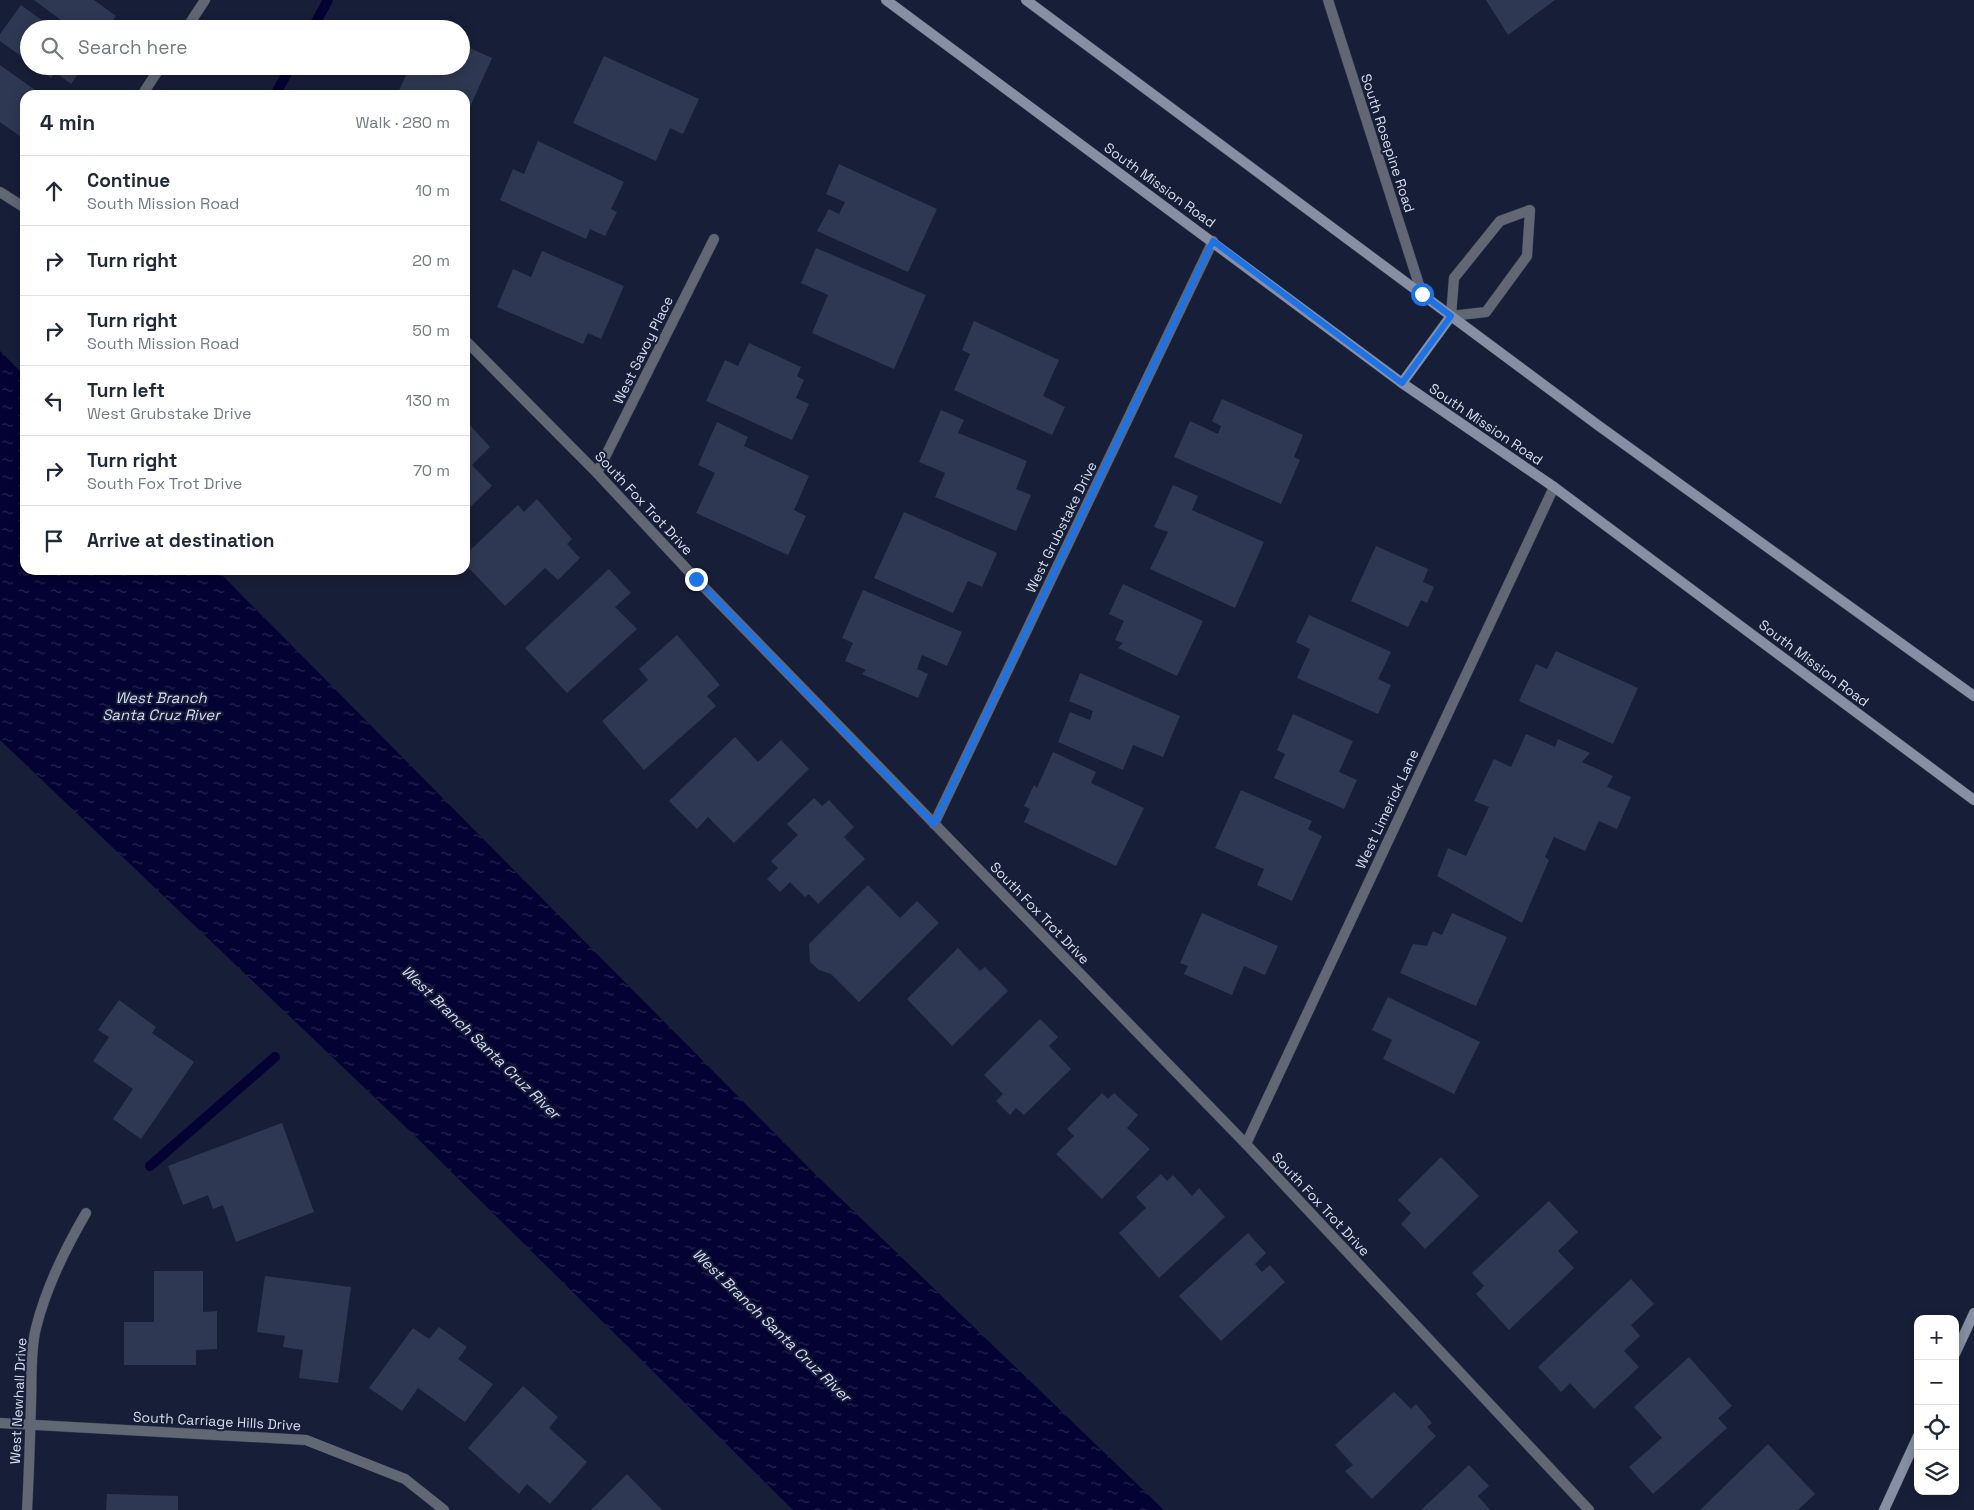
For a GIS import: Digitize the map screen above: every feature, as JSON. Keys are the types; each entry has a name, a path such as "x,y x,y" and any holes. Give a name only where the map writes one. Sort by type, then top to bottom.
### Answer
{"main road":[{"name":"South Mission Road","path":"886,0 1402,383 1554,487 1974,800"},
{"path":"1026,0 1599,426 1974,696"},
{"path":"1402,383 1451,316"},
{"path":"1959,1345 1974,1313"},
{"path":"1884,1510 1914,1445"}],"street":[{"path":"192,20 205,0"},
{"name":"South Rosepine Road","path":"1328,0 1422,294"},
{"path":"145,90 155,75"},
{"path":"0,192 20,205"},
{"path":"1530,210 1527,256 1486,312 1451,316 1454,278 1500,220 1530,210"},
{"name":"West Savoy Place","path":"597,473 714,238"},
{"name":"West Grubstake Drive","path":"934,824 1213,241"},
{"name":"South Fox Trot Drive","path":"470,345 597,473 696,579 1246,1144 1589,1510"},
{"name":"West Limerick Lane","path":"1246,1144 1554,487"},
{"name":"West Newhall Drive","path":"27,1510 32,1357 36,1330 44,1301 56,1271 70,1240 86,1213"},
{"name":"South Carriage Hills Drive","path":"0,1423 306,1440 405,1479 444,1510"}],"water":[{"name":"West Branch Santa Cruz River","path":"0,351 20,371 20,575 222,575 813,1172 1164,1510 793,1510 415,1136 0,740"}],"building":[{"path":"34,0 94,0 116,16 113,20 61,20"},
{"path":"1486,0 1555,0 1508,35"},
{"path":"21,5 42,20 20,20 20,55 0,41 0,34"},
{"path":"470,48 492,58 470,107 470,90 399,90 406,75 470,75"},
{"path":"604,56 699,99 683,134 670,128 656,161 573,123"},
{"path":"0,65 35,90 20,90 20,136 0,122"},
{"path":"59,75 78,75 71,84"},
{"path":"538,141 624,182 611,209 617,212 605,236 590,229 586,239 500,200 513,169 524,174"},
{"path":"839,164 937,209 908,272 817,231 829,209 839,214 845,202 826,194"},
{"path":"816,248 926,295 894,369 812,333 828,295 801,283"},
{"path":"542,251 624,286 601,339 588,333 583,344 497,307 513,269 531,277"},
{"path":"974,321 1059,360 1043,396 1065,407 1052,435 954,390 970,354 962,350"},
{"path":"749,343 801,367 797,376 804,380 796,398 809,404 792,440 706,401 725,360 738,366"},
{"path":"1222,399 1303,435 1294,457 1300,460 1281,504 1174,457 1190,421 1218,434 1221,426 1212,421"},
{"path":"941,410 964,420 958,433 1027,461 1016,489 1031,495 1016,531 935,497 945,473 919,462"},
{"path":"717,422 748,437 744,446 809,476 794,510 806,516 788,555 696,513 715,473 698,465"},
{"path":"470,425 490,447 472,465 492,486 470,507"},
{"path":"1173,485 1198,496 1192,510 1264,542 1235,608 1150,569 1168,532 1154,527"},
{"path":"537,499 572,539 567,544 580,558 558,580 545,568 505,606 470,569 470,550 518,505 524,512"},
{"path":"904,512 997,553 982,587 968,581 953,613 874,578"},
{"path":"1376,546 1428,569 1423,582 1434,587 1427,603 1421,600 1408,627 1351,601"},
{"path":"609,569 631,593 615,607 637,629 567,693 525,648"},
{"path":"1123,584 1203,621 1177,676 1118,648 1123,643 1115,640 1124,621 1109,614"},
{"path":"863,590 962,632 947,666 922,655 917,669 928,674 918,698 862,674 866,670 845,661 853,643 842,638"},
{"path":"1309,615 1391,652 1378,679 1391,685 1378,714 1297,678 1310,649 1296,642"},
{"path":"677,635 720,685 707,696 716,706 644,770 602,721 648,680 639,669"},
{"path":"1556,651 1638,688 1613,744 1519,701 1536,664 1547,669"},
{"path":"1080,673 1180,716 1163,757 1133,745 1123,770 1058,742 1070,712 1090,720 1093,711 1069,701"},
{"path":"1293,714 1353,741 1339,772 1357,780 1344,809 1274,778 1285,754 1277,750"},
{"path":"1526,734 1555,747 1558,739 1590,753 1582,762 1613,776 1607,787 1631,797 1617,829 1599,821 1585,851 1554,837 1545,857 1549,860 1522,923 1437,876 1448,848 1466,856 1489,807 1474,801 1494,759 1511,767"},
{"path":"735,737 758,762 781,740 809,769 734,843 708,817 697,829 669,801"},
{"path":"1053,752 1096,772 1091,783 1144,808 1116,866 1024,822 1030,809 1024,806 1034,785 1037,788"},
{"path":"1241,790 1312,821 1308,829 1322,836 1292,901 1257,885 1264,869 1215,848"},
{"path":"814,798 822,806 829,800 854,827 844,837 865,859 818,904 809,894 805,897 790,882 780,892 767,879 778,868 771,861 798,835 787,824"},
{"path":"868,885 900,918 917,901 939,923 859,1002 831,974 819,970 810,962 809,944"},
{"path":"1202,913 1278,946 1265,975 1244,966 1232,995 1184,974 1188,966 1180,963"},
{"path":"1452,913 1507,937 1476,1006 1400,973 1413,944 1427,946 1433,931 1442,935"},
{"path":"958,948 980,971 985,967 1008,991 952,1046 907,999"},
{"path":"1388,997 1480,1042 1454,1094 1383,1059 1392,1040 1372,1030"},
{"path":"119,1000 156,1027 152,1033 194,1062 141,1139 113,1119 133,1089 93,1061 109,1037 98,1030"},
{"path":"1040,1019 1058,1037 1049,1046 1071,1069 1024,1115 1016,1108 1010,1115 996,1101 1003,1094 984,1075"},
{"path":"1102,1093 1108,1099 1114,1093 1138,1115 1127,1128 1150,1149 1102,1199 1056,1154 1074,1136 1067,1129"},
{"path":"282,1123 314,1212 236,1242 223,1205 213,1209 208,1195 183,1205 168,1166"},
{"path":"1441,1157 1479,1196 1425,1249 1401,1224 1411,1213 1398,1200"},
{"path":"1161,1174 1167,1181 1173,1175 1192,1196 1199,1188 1225,1217 1159,1278 1119,1233 1146,1208 1136,1197"},
{"path":"1549,1201 1578,1232 1558,1251 1574,1268 1509,1330 1476,1294 1484,1286 1472,1273"},
{"path":"1248,1233 1266,1253 1255,1264 1262,1272 1270,1265 1285,1282 1221,1341 1179,1296"},
{"path":"154,1271 203,1271 203,1312 217,1311 217,1349 196,1350 196,1365 124,1365 124,1322 154,1322"},
{"path":"265,1276 351,1287 338,1383 299,1378 303,1350 283,1347 285,1336 257,1332"},
{"path":"1631,1279 1654,1304 1631,1325 1640,1336 1624,1351 1639,1367 1594,1409 1570,1383 1561,1392 1538,1367"},
{"path":"439,1327 467,1347 458,1359 493,1384 465,1422 418,1388 402,1411 369,1388 413,1328 429,1339"},
{"path":"1689,1357 1732,1406 1718,1418 1727,1428 1653,1494 1629,1467 1662,1438 1634,1407"},
{"path":"523,1386 558,1417 549,1428 587,1462 550,1504 527,1484 519,1494 468,1448"},
{"path":"1394,1392 1411,1409 1416,1404 1432,1423 1427,1427 1436,1436 1372,1499 1345,1471 1353,1465 1335,1445"},
{"path":"1768,1444 1815,1494 1798,1510 1700,1510"},
{"path":"1469,1465 1489,1486 1478,1496 1490,1510 1421,1510"},
{"path":"627,1474 662,1510 591,1510"},
{"path":"107,1494 178,1496 178,1510 106,1510"}],"waterway":[{"path":"317,20 328,0"},
{"path":"278,90 286,75"},
{"path":"150,1166 275,1057"}],"route":[{"path":"696,579 934,824 1213,241 1402,383 1451,316 1422,294"}]}
